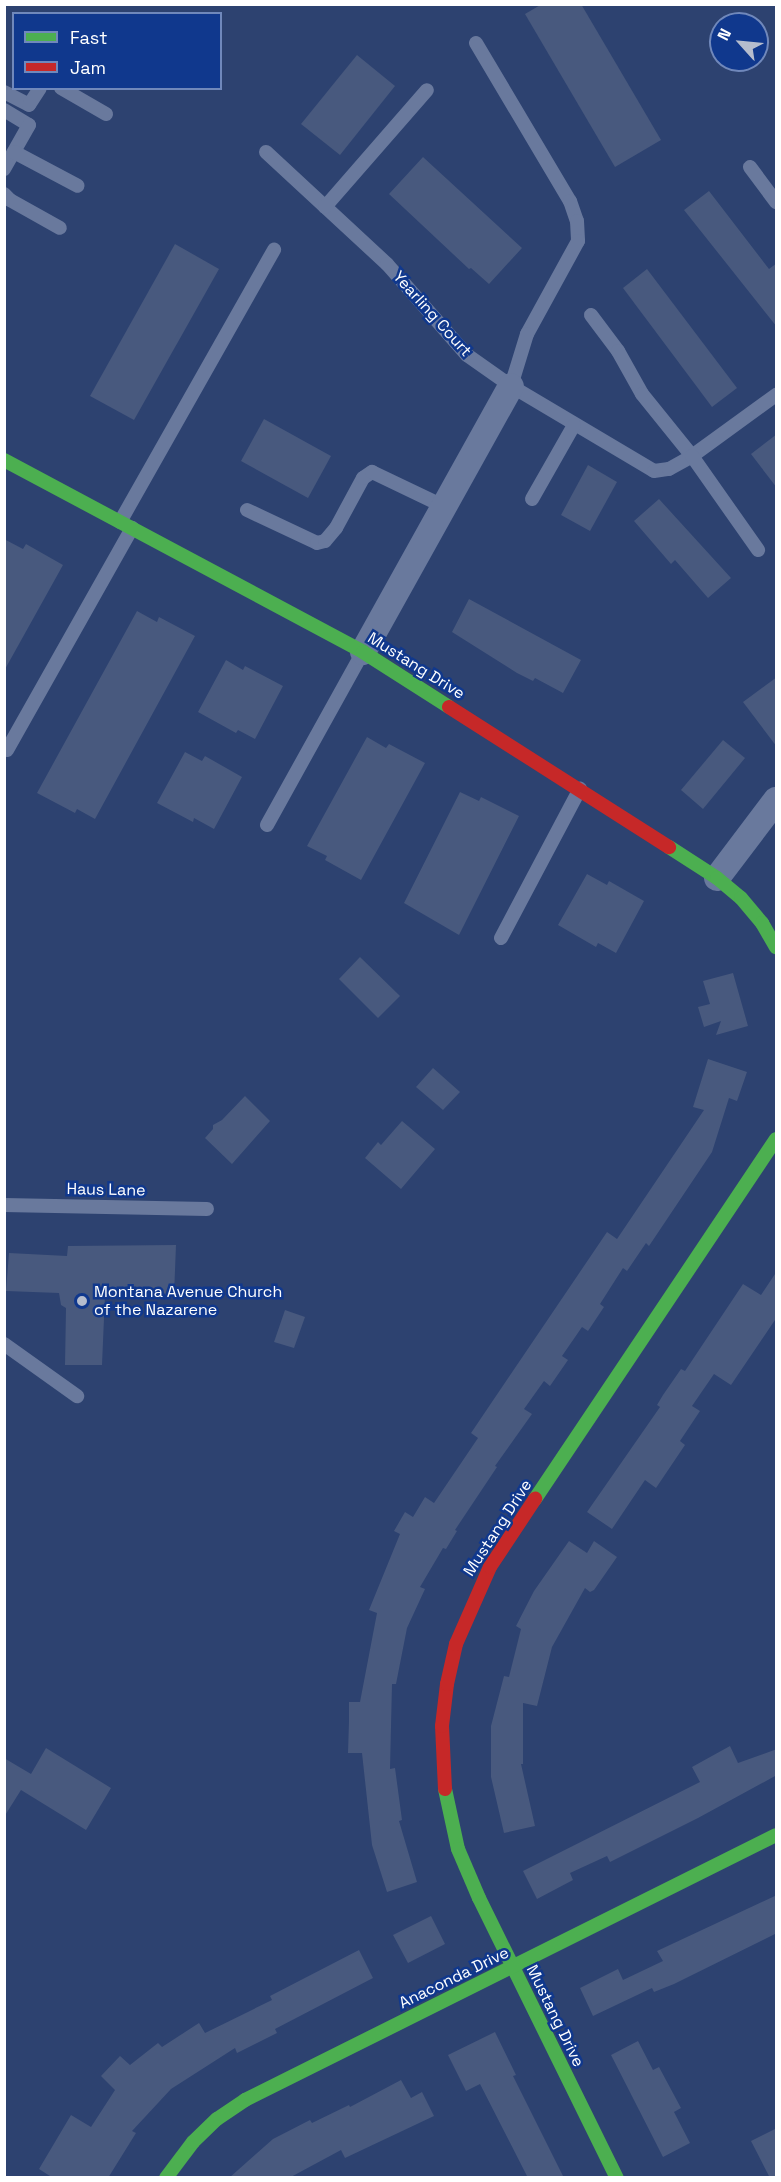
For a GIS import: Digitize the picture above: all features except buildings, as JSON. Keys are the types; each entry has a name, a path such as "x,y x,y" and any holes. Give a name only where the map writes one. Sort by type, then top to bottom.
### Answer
{"street":[{"path":"363,652 511,386"},
{"name":"Mustang Drive","path":"4,460 363,652 717,878 741,898 762,923 777,947"},
{"path":"717,878 777,800"},
{"name":"Mustang Drive","path":"617,2178 513,1967 458,1849 448,1809 442,1767 442,1726 447,1684 456,1644 471,1605 490,1568 777,1139"},
{"name":"Anaconda Drive","path":"166,2178 193,2142 217,2119 245,2100 777,1835"}],"lane":[{"path":"476,43 570,201 577,220 578,241 527,334 511,386"},
{"path":"4,92 29,105 39,90"},
{"path":"64,90 106,114"},
{"path":"325,207 427,90"},
{"path":"4,110 29,125 4,169"},
{"path":"14,152 78,186"},
{"name":"Yearling Court","path":"266,152 387,264 467,355 511,386 654,471 669,469 692,456"},
{"path":"750,167 777,202"},
{"path":"4,194 10,200 60,228"},
{"path":"7,750 274,250"},
{"path":"591,315 618,351 642,394 692,456 758,550"},
{"path":"692,456 777,395"},
{"path":"532,499 574,425"},
{"path":"246,510 317,543 325,541 336,528 363,478 372,472 443,506"},
{"path":"267,825 363,652"},
{"path":"501,938 580,789"},
{"name":"Haus Lane","path":"4,1205 207,1209"},
{"path":"4,1344 77,1396"}],"traffic: fast":[{"path":"4,460 363,652 449,707"},
{"path":"669,847 717,878 741,898 762,923 776,947"},
{"path":"535,1499 776,1139"},
{"path":"445,1789 458,1849 479,1898 617,2178"},
{"path":"166,2178 193,2142 217,2119 245,2100 776,1835"}],"traffic: jam":[{"path":"449,707 669,847"},
{"path":"445,1789 442,1726 447,1684 456,1644 490,1567 535,1499"}],"place":[{"name":"Montana Avenue Church of the Nazarene","path":"82,1301"}]}
